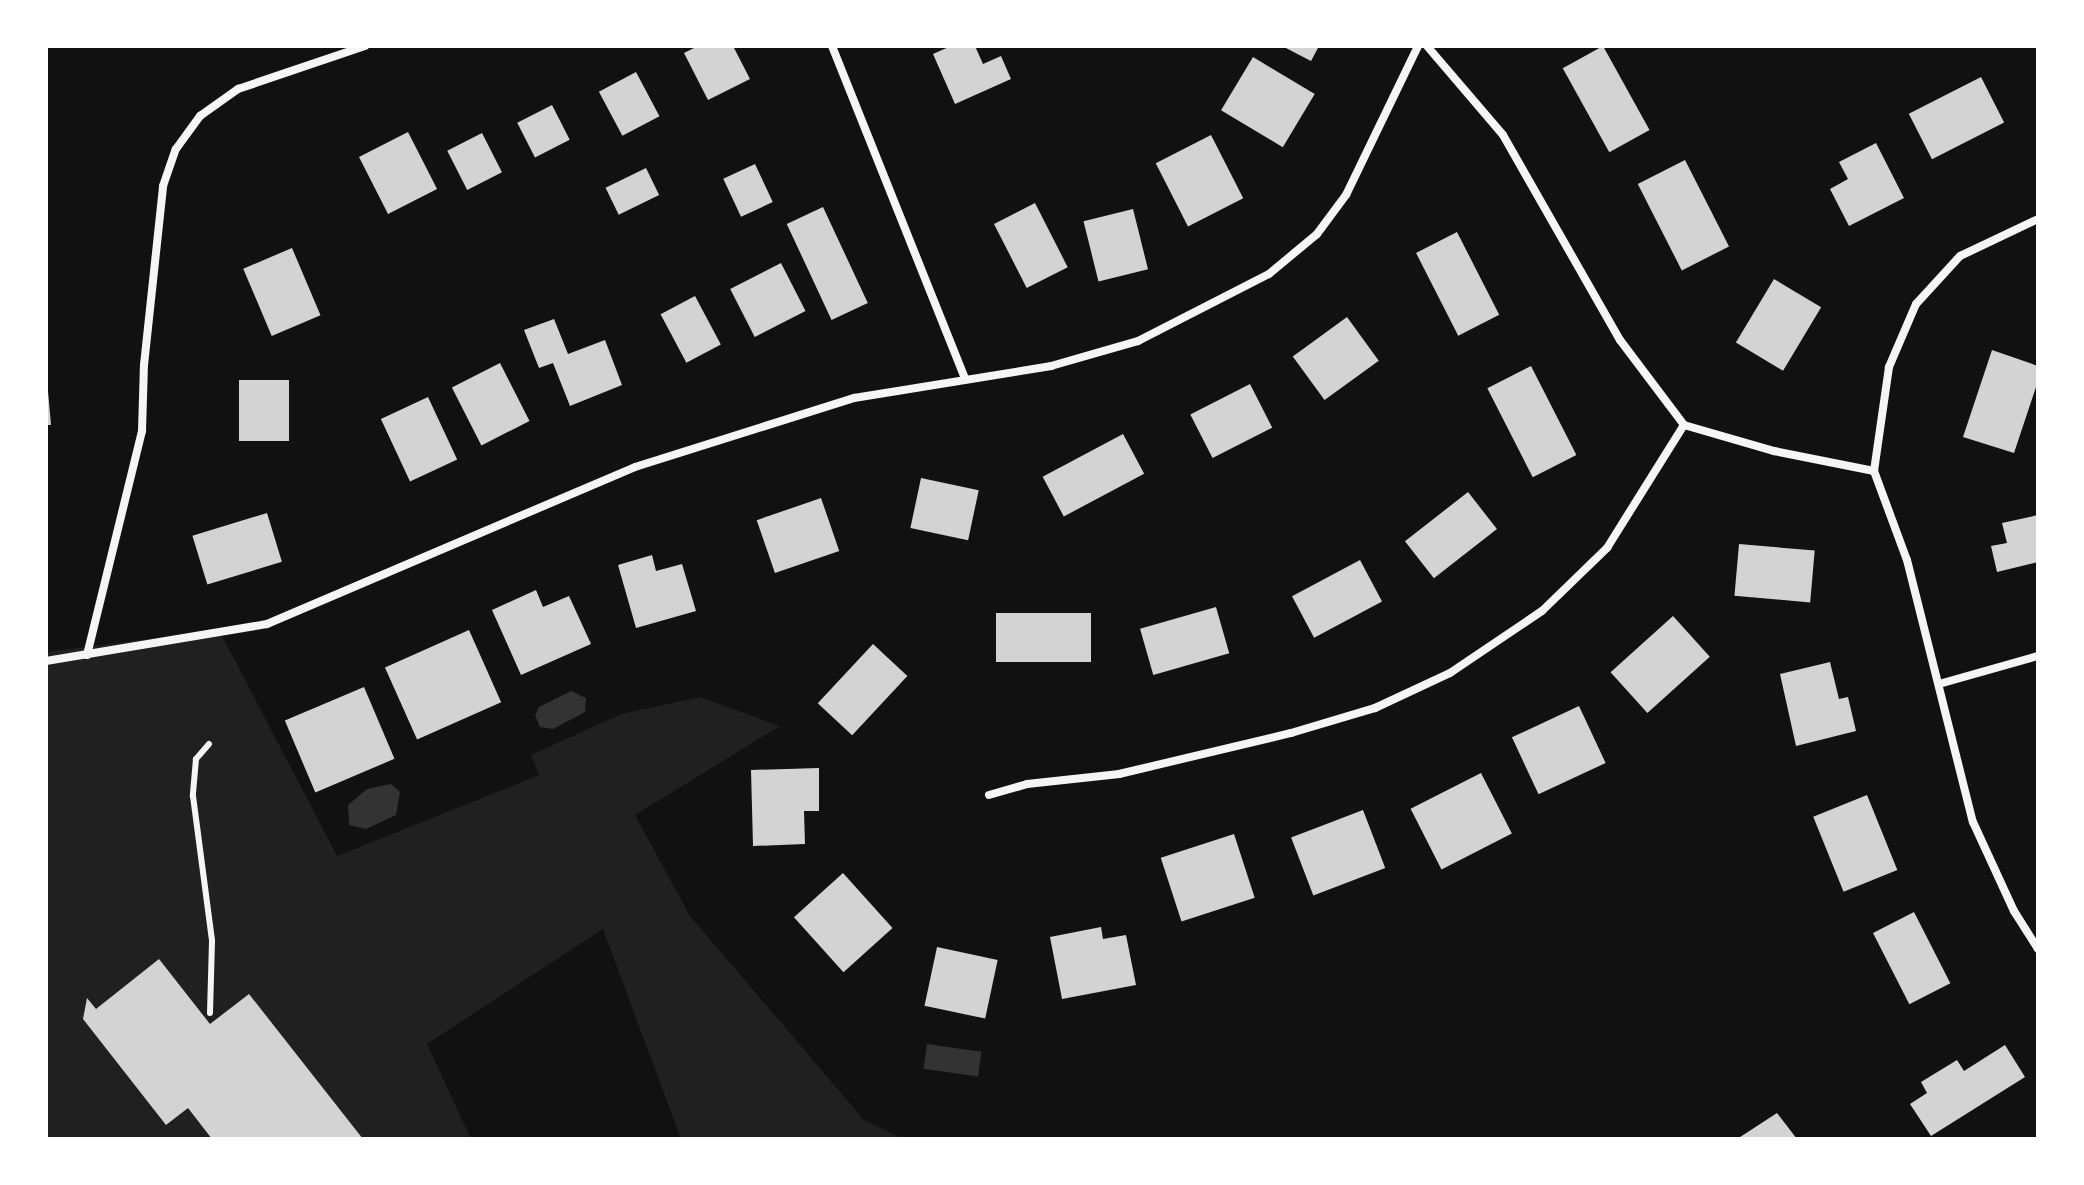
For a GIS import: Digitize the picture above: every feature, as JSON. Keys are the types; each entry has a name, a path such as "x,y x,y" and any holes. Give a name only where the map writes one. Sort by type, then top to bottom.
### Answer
{"street":[{"path":"87,655 142,431 144,365 163,186 176,149 200,116 238,89 365,46"},
{"path":"832,46 965,379"},
{"path":"46,661 267,624 635,467 854,398 1051,366 1138,341 1269,274 1317,234 1346,195 1418,46"},
{"path":"1427,46 1503,135 1620,340 1684,425 1774,451 1874,471"},
{"path":"2038,219 1960,256 1916,304 1889,367 1874,471 1907,560 1973,822 2014,911 2038,949"},
{"path":"989,795 1027,784 1119,774 1291,733 1375,708 1450,673 1542,611 1607,548 1684,425"},
{"path":"1939,684 2038,656"}],"lane":[{"path":"209,744 196,759 193,796 212,941 210,1013"}],"shaded area":[{"path":"219,630 337,856 539,775 531,755 621,714 700,697 780,726 635,815 690,916 864,1120 903,1139 681,1139 603,929 427,1044 471,1139 46,1139 46,652"},
{"path":"571,691 586,698 585,712 553,729 540,727 535,715 539,707"},
{"path":"391,784 400,792 396,815 366,829 349,825 348,805 367,789"},
{"path":"927,1044 981,1052 978,1076 924,1069"}],"building":[{"path":"698,46 733,46 750,79 708,100 684,53"},
{"path":"951,46 975,46 983,64 1001,56 1011,79 955,104 933,54"},
{"path":"1282,46 1319,46 1311,61"},
{"path":"1603,46 1650,130 1609,152 1563,68"},
{"path":"1253,57 1315,94 1283,147 1221,110"},
{"path":"636,72 659,116 622,136 599,92"},
{"path":"1981,77 2004,122 1932,159 1909,114"},
{"path":"552,105 570,140 535,157 517,123"},
{"path":"408,132 437,189 388,214 359,157"},
{"path":"482,133 502,172 467,190 447,151"},
{"path":"1211,135 1243,198 1188,226 1156,163"},
{"path":"1876,143 1904,198 1849,226 1830,189 1848,179 1839,162"},
{"path":"1685,160 1729,246 1682,270 1638,184"},
{"path":"755,164 773,202 741,217 723,179"},
{"path":"646,168 659,195 619,215 606,188"},
{"path":"1035,203 1068,267 1027,288 994,224"},
{"path":"823,207 868,303 832,320 787,224"},
{"path":"1133,209 1148,269 1099,281 1084,221"},
{"path":"1457,232 1499,315 1458,336 1416,253"},
{"path":"292,248 321,315 272,336 243,269"},
{"path":"781,263 806,311 755,337 730,289"},
{"path":"1774,279 1821,307 1783,371 1736,342"},
{"path":"695,296 721,345 686,363 661,314"},
{"path":"1347,317 1379,361 1325,400 1293,356"},
{"path":"554,319 568,354 605,340 622,385 570,406 553,363 539,368 524,330"},
{"path":"1992,350 2038,366 2038,381 2014,453 1963,437"},
{"path":"500,363 530,421 481,445 452,388"},
{"path":"1531,366 1576,455 1533,477 1487,388"},
{"path":"239,380 289,380 289,441 239,441"},
{"path":"1250,384 1272,428 1213,458 1190,414"},
{"path":"48,391 51,425 46,425"},
{"path":"428,397 457,460 410,482 381,419"},
{"path":"1123,434 1144,474 1064,516 1043,477"},
{"path":"921,478 979,490 968,540 910,528"},
{"path":"1468,492 1497,529 1434,578 1405,541"},
{"path":"821,498 839,551 775,573 757,520"},
{"path":"267,513 282,562 207,585 192,536"},
{"path":"2038,515 2038,562 1997,572 1991,546 2007,543 2002,523"},
{"path":"1739,544 1815,551 1810,602 1734,596"},
{"path":"652,555 656,571 682,564 696,611 636,628 618,565"},
{"path":"1360,560 1382,601 1314,638 1292,596"},
{"path":"536,590 543,607 569,596 591,644 521,675 492,610"},
{"path":"1216,607 1229,653 1153,675 1140,629"},
{"path":"996,613 1091,613 1091,662 996,662"},
{"path":"1673,616 1710,657 1647,713 1611,672"},
{"path":"469,630 501,702 417,740 385,667"},
{"path":"873,644 907,676 852,735 818,703"},
{"path":"1830,662 1839,699 1848,697 1856,731 1796,746 1780,674"},
{"path":"364,687 394,759 315,792 285,721"},
{"path":"1579,706 1606,763 1539,794 1512,737"},
{"path":"819,768 819,811 804,811 805,844 753,846 751,770"},
{"path":"1481,773 1512,834 1441,869 1411,809"},
{"path":"1867,795 1897,870 1844,892 1813,817"},
{"path":"1363,810 1385,868 1313,895 1291,838"},
{"path":"1234,834 1255,898 1181,922 1161,858"},
{"path":"843,873 893,928 843,972 794,917"},
{"path":"1914,912 1950,983 1909,1004 1873,933"},
{"path":"1101,927 1103,939 1126,935 1136,985 1062,999 1050,937"},
{"path":"937,947 998,960 985,1019 925,1006"},
{"path":"159,959 210,1024 249,994 363,1139 212,1139 188,1108 166,1125 83,1019 87,998 96,1009"},
{"path":"2005,1045 2025,1077 1931,1136 1910,1104 1927,1093 1921,1082 1957,1060 1964,1071"},
{"path":"1777,1113 1797,1139 1737,1139"}]}
